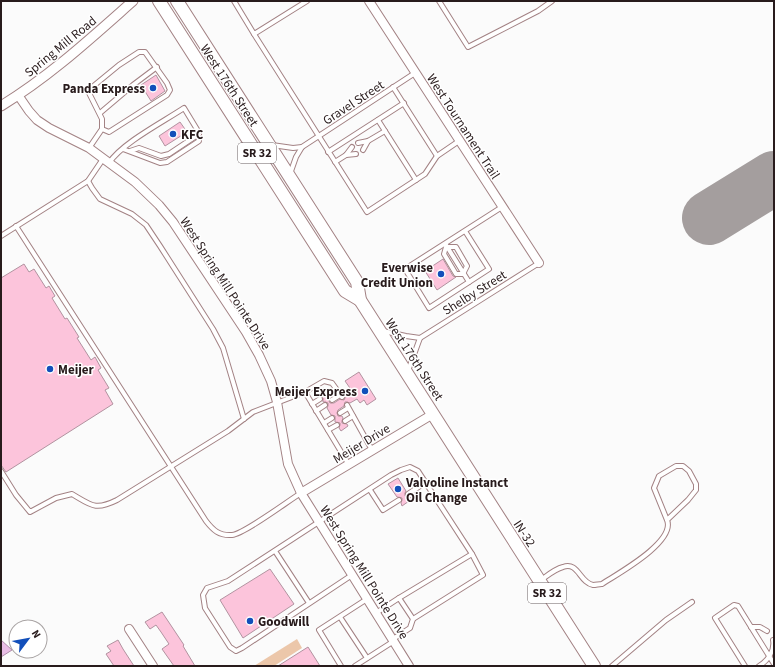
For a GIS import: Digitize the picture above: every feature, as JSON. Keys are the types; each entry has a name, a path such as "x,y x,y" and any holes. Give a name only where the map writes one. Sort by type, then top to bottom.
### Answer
{"main road":[{"name":"West 176th Street","path":"159,1 345,292 360,300"},
{"name":"West 176th Street","path":"177,1 357,282 360,300 433,414"},
{"name":"IN-32","path":"433,414 594,666"}],"street":[{"name":"Spring Mill Road","path":"1,106 56,68 132,1"},
{"name":"West Tournament Trail","path":"369,1 539,263"},
{"name":"West Spring Mill Pointe Drive","path":"18,95 29,111 38,120 49,128 89,148 135,182 159,205 173,222 246,332 259,355 271,381 277,402 288,464 301,493 409,666"},
{"name":"Meijer Drive","path":"301,493 433,414"},
{"path":"129,629 153,666"}],"lane":[{"path":"234,1 367,212 425,174 437,156 460,140"},
{"path":"438,1 468,47 552,1"},
{"path":"254,34 305,2"},
{"path":"89,148 102,129 102,119 100,113 89,93 91,88 119,65 139,52 146,52 167,83 170,90 168,95 109,132 102,129"},
{"path":"100,113 157,67"},
{"name":"Gravel Street","path":"302,147 416,73"},
{"path":"393,87 437,156"},
{"path":"328,152 404,103"},
{"path":"1,236 88,181 106,161 147,132 184,108 198,131 199,141 167,162 160,164 123,149"},
{"path":"378,120 416,180"},
{"path":"368,142 360,146 385,131"},
{"path":"130,152 139,148 161,156 169,154 198,134"},
{"path":"269,144 293,148 302,147"},
{"path":"290,176 296,157 302,147"},
{"path":"335,162 354,150 346,155"},
{"path":"88,181 100,199 132,214 146,225 160,246 211,326 223,348 244,419"},
{"path":"465,231 489,269 429,308 405,269 446,245 465,231 502,207"},
{"path":"16,226 170,467 214,532 233,536 245,530 301,493"},
{"path":"446,245 468,282"},
{"path":"446,245 456,247 467,266 463,274"},
{"name":"Shelby Street","path":"420,338 539,263"},
{"path":"379,330 420,338 407,374"},
{"path":"1,471 16,495 30,512 56,498 72,494 93,506 107,505 228,431 253,412 305,392 324,381 332,383 341,396 332,400"},
{"path":"328,394 336,389"},
{"path":"305,392 349,464"},
{"path":"312,404 320,399"},
{"path":"316,410 325,405"},
{"path":"340,413 347,407 372,450"},
{"path":"345,421 353,416"},
{"path":"324,424 332,418"},
{"path":"328,430 337,425"},
{"path":"539,581 568,565 575,568 588,583 594,585 602,584 652,551 668,532 669,524 667,520 654,488 659,476 676,466 683,466 689,471 696,484 696,490 667,520"},
{"path":"352,575 236,651 230,647 205,608 203,595 207,588 228,581 401,470 410,467 418,471 426,482 472,554 483,575 413,619 410,628 355,666"},
{"path":"408,494 426,482"},
{"path":"370,490 383,510 399,500"},
{"path":"275,551 309,603"},
{"path":"376,613 472,554"},
{"path":"399,598 413,619"},
{"path":"341,666 319,630 367,599"},
{"path":"612,666 666,620 692,602"},
{"path":"745,666 715,618 734,605 738,606 774,664"},
{"path":"340,617 367,658"},
{"path":"751,627 760,627 767,631"},
{"path":"759,666 767,661 774,646 773,640"}],"shaded area":[{"path":"297,639 302,648 274,666 254,666"},
{"path":"1,640 8,646 8,653 1,657"}],"building":[{"name":"Panda Express","path":"156,75 165,91 151,101 141,85"},
{"name":"KFC","path":"180,122 187,132 165,146 159,136"},
{"name":"Everwise Credit Union","path":"443,259 453,276 456,277 437,290 425,271"},
{"name":"Meijer","path":"24,264 29,272 34,269 46,288 49,286 55,296 52,298 65,319 67,318 79,337 77,338 91,360 95,357 101,368 98,370 109,388 105,390 113,404 6,472 1,465 1,278"},
{"path":"359,372 376,399 367,405 364,400 360,403 357,399 350,403 345,402 344,406 338,410 337,413 338,416 342,416 343,418 342,423 347,424 348,426 341,431 339,428 340,423 335,422 335,416 331,415 327,408 328,403 323,402 323,398 318,396 317,392 324,388 326,391 325,396 330,397 330,403 334,403 340,399 344,400 345,395 352,391 345,381"},
{"name":"Valvoline Instanct Oil Change","path":"398,478 406,491 405,496 412,499 402,506 402,498 397,497 388,484"},
{"name":"Goodwill","path":"270,569 294,604 243,638 220,600"},
{"path":"162,612 184,645 183,646 195,666 174,666 162,649 169,644 156,625 150,629 145,622"},
{"path":"118,640 134,666 114,666 106,654 111,651 107,646"},
{"path":"308,647 320,666 278,666"}],"runway":[{"path":"709,218 774,178"}],"place":[{"name":"Panda Express","path":"153,88"},
{"name":"KFC","path":"173,134"},
{"name":"Everwise Credit Union","path":"441,274"},
{"name":"Meijer","path":"50,369"},
{"name":"Meijer Express","path":"365,391"},
{"name":"Valvoline Instanct Oil Change","path":"398,489"},
{"name":"Goodwill","path":"250,621"}]}
